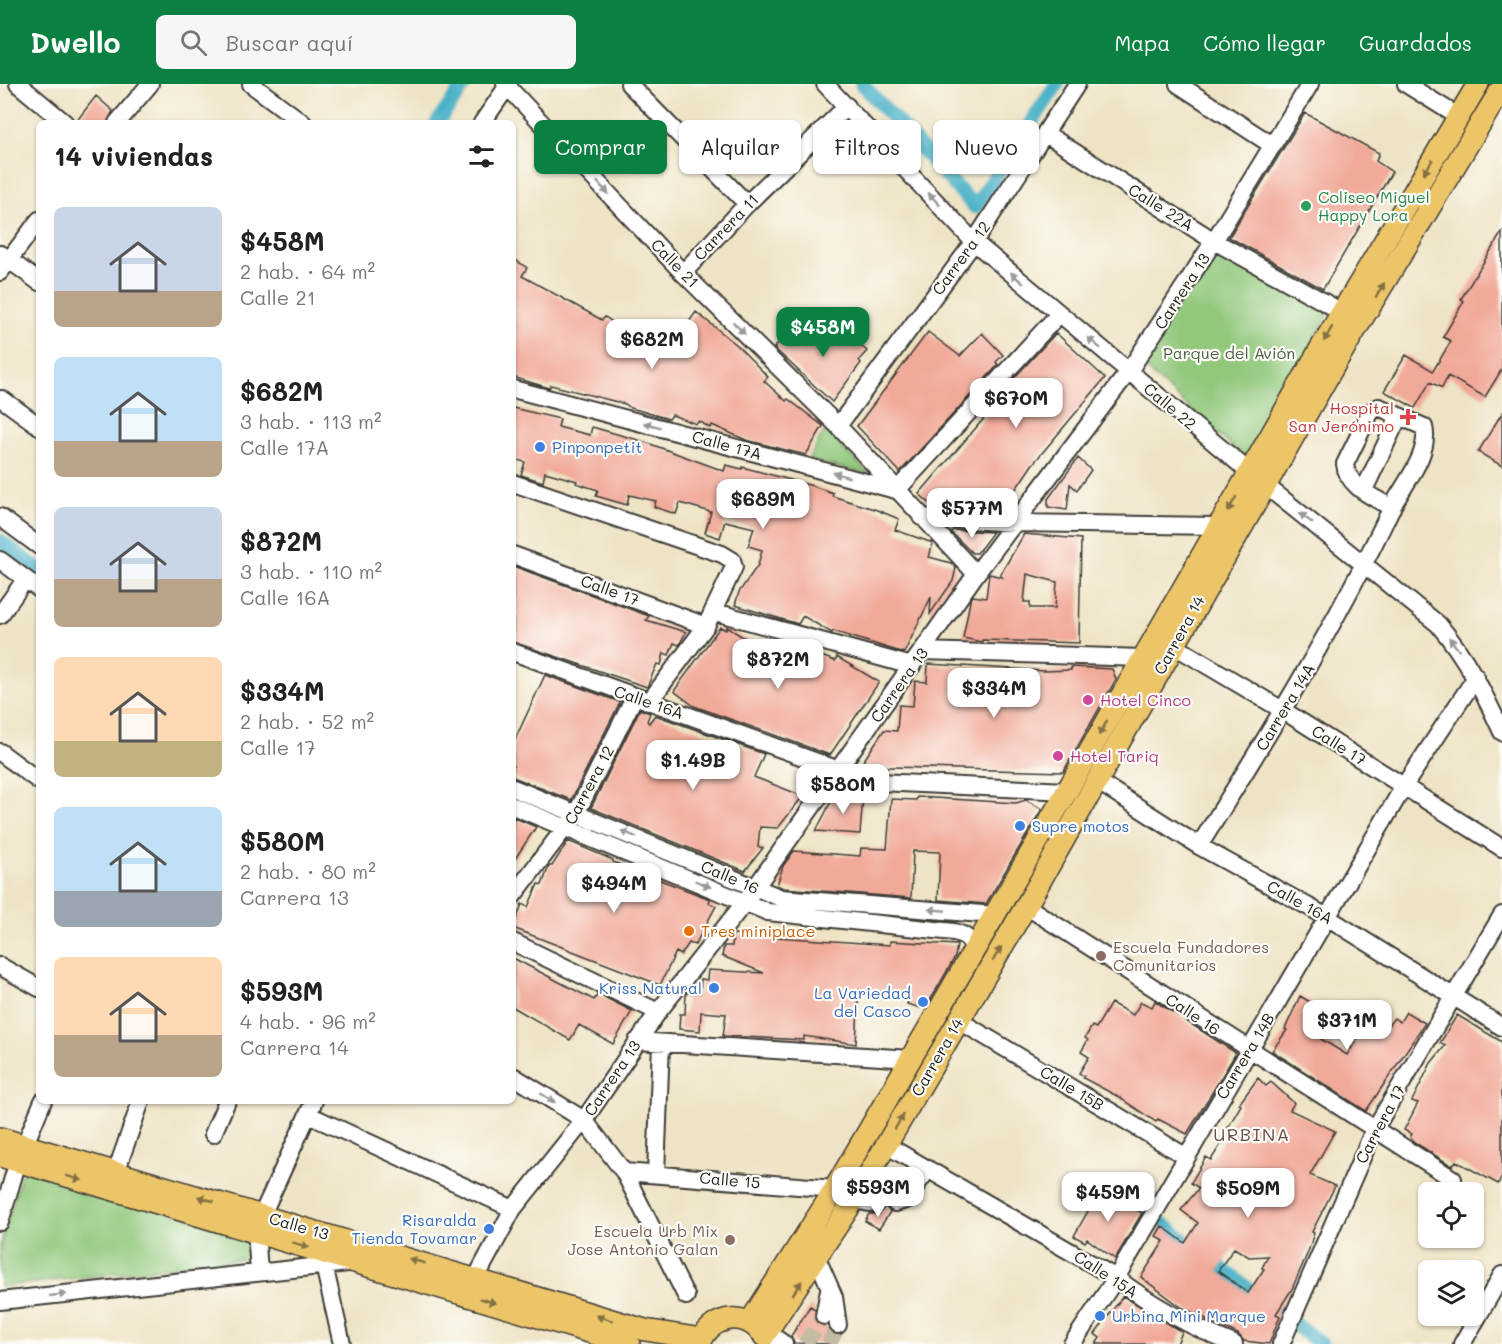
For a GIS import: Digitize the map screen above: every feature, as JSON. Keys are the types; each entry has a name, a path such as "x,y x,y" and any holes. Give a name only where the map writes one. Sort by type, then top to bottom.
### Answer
{"main road":[{"name":"Carrera 14","path":"762,1334 817,1258 854,1200 1026,906 1173,645 1342,312 1478,84"},
{"name":"Carrera 14","path":"762,1334 835,1189 974,952 1218,526 1257,479 1349,340 1502,88"},
{"name":"Calle 13","path":"0,1138 14,1154 259,1223 476,1278 645,1330 701,1342"},
{"name":"Calle 13","path":"14,1154 116,1172 259,1223 359,1262 629,1344"},
{"path":"701,1342 707,1330 722,1320 741,1319 762,1334"}],"street":[{"path":"18,84 61,120"},
{"path":"120,120 150,84"},
{"path":"251,84 299,120"},
{"path":"628,84 747,204"},
{"name":"Calle 22","path":"825,84 974,242 1257,479 1438,624 1456,645 1476,677 1502,732"},
{"name":"Carrera 12","path":"838,426 974,242 1077,84"},
{"path":"1178,84 1272,146"},
{"name":"Carrera 13","path":"476,1278 513,1209 584,1120 658,1012 745,902 976,574 1129,371 1214,241 1310,84"},
{"path":"1406,84 1459,117"},
{"path":"484,120 508,85"},
{"name":"Calle 21","path":"508,85 683,273 838,426 897,490"},
{"name":"Carrera 11","path":"683,273 747,204 847,106"},
{"name":"Calle 22A","path":"1046,134 1214,241 1342,312"},
{"path":"36,224 3,262 36,280"},
{"path":"976,574 897,490 1059,314"},
{"name":"Calle 17A","path":"516,390 897,490"},
{"path":"2,399 36,424"},
{"path":"1364,490 1399,416 1379,407 1371,411 1345,464 1346,474 1352,483 1392,508"},
{"name":"Carrera 14A","path":"1199,846 1284,711 1366,566 1392,508 1426,444 1424,427 1399,416"},
{"name":"Carrera 12","path":"516,484 722,554 732,560 734,567 711,619 641,700 577,812 516,892"},
{"path":"0,517 36,544"},
{"path":"921,517 1015,523 1218,526"},
{"name":"Calle 17","path":"516,556 711,619 912,666"},
{"path":"0,560 32,584 0,615"},
{"name":"Calle 17","path":"1173,645 1284,711 1502,848"},
{"path":"923,651 1143,658"},
{"name":"Calle 16A","path":"516,653 839,770 858,781 1067,791"},
{"name":"Carrera 14B","path":"1072,1344 1116,1278 1185,1156 1404,786 1476,677"},
{"path":"0,752 36,779"},
{"name":"Calle 16A","path":"1097,781 1199,846 1327,916 1502,1027"},
{"name":"Calle 16","path":"516,789 577,812 781,898 995,915"},
{"name":"Calle 16","path":"516,807 768,912 954,932 964,934 972,941 974,952"},
{"name":"Calle 16","path":"1026,906 1452,1179"},
{"name":"Carrera 17","path":"1281,1344 1374,1130 1502,915"},
{"path":"516,943 658,1012"},
{"path":"0,966 36,986"},
{"name":"Calle 15B","path":"958,1020 1185,1156"},
{"path":"637,1041 911,1059"},
{"path":"656,1174 661,1043"},
{"path":"516,1078 584,1120 624,1172 686,1296"},
{"path":"0,1222 14,1154 41,1104"},
{"path":"116,1172 140,1104"},
{"path":"213,1134 226,1104"},
{"path":"259,1272 259,1223 312,1108 513,1209"},
{"name":"Calle 15A","path":"886,1145 1116,1278 1192,1336 1234,1344"},
{"path":"895,1203 906,1200 928,1169"},
{"name":"Calle 15","path":"624,1172 835,1189"},
{"path":"854,1200 875,1204"},
{"path":"817,1258 834,1297 838,1325"},
{"path":"0,1301 359,1262"},
{"path":"324,1265 342,1344"},
{"path":"1462,1344 1502,1275"},
{"path":"824,1316 830,1286"},
{"path":"762,1334 784,1344"}],"green space":[{"name":"Parque del Avión","path":"1217,250 1329,314 1245,458 1138,362"},
{"path":"825,430 870,475 808,460"},
{"path":"24,1165 253,1237 250,1258 0,1287 0,1246"}],"building":[{"path":"96,96 113,111 108,120 77,120"},
{"name":"Coliseo Miguel Happy Lora","path":"1305,113 1379,153 1376,161 1392,172 1323,289 1229,237"},
{"path":"1502,232 1502,369 1485,397 1448,376 1442,388 1430,382 1415,408 1384,391 1406,355 1433,371 1451,341 1443,337 1464,301 1461,299"},
{"path":"516,260 527,268 522,276 602,320 605,317 664,357 696,312 737,345 768,377 764,381 786,401 788,399 823,426 806,455 746,440 712,425 710,428 699,421 696,424 672,415 669,419 631,408 625,404 551,385 549,388 516,378"},
{"path":"796,323 823,345 838,326 867,351 859,360 861,363 832,402 774,348"},
{"path":"928,332 960,356 982,333 1003,355 996,362 998,365 900,472 857,426"},
{"path":"1056,333 1105,378 1032,465 1005,505 932,505 919,494 1005,394 1002,391"},
{"path":"516,409 560,419 558,427 590,435 592,427 645,442 724,471 726,465 742,469 742,467 813,486 833,493 832,496 877,510 899,519 895,530 933,543 929,557 951,563 956,568 953,581 930,614 931,597 904,653 833,631 832,633 803,616 798,624 735,605 739,592 758,565 762,550 748,546 754,528 725,521 720,538 705,533 711,512 680,503 676,514 654,507 656,501 629,495 627,505 596,496 598,490 576,483 577,481 545,472 543,482 521,475 525,462 516,460"},
{"path":"1502,413 1502,466 1478,452"},
{"path":"1078,458 1091,470 1077,490 1070,484 1067,510 1048,507 1048,499"},
{"path":"953,530 993,532 977,553 972,553 951,532"},
{"path":"1024,534 1081,539 1079,643 982,640 982,642 963,638 970,601 973,596 986,598 989,574 1002,577 1000,575","holes":["1027,574 1057,582 1055,608 1030,608 1030,602 1024,602"]},
{"path":"516,567 649,616 646,620 686,632 679,645 674,643 669,655 664,653 661,665 657,664 647,687 516,643"},
{"path":"720,627 726,630 727,627 762,649 769,639 791,651 794,646 835,661 837,657 879,682 830,755 694,706 674,691"},
{"path":"928,664 1045,671 1071,670 1071,667 1112,669 1116,679 1063,772 860,766 884,730 897,731 899,705 913,706 915,681 927,682"},
{"path":"545,675 620,702 571,800 516,778 516,738"},
{"path":"640,709 650,713 647,721 649,723 655,715 764,754 754,777 803,796 778,828 760,827 758,847 763,848 745,871 591,808"},
{"path":"835,794 863,796 860,834 816,831"},
{"path":"917,797 1016,803 1026,800 1042,809 986,904 938,900 940,852 913,851 911,898 783,888 777,885 783,866 794,851 860,856 861,848 887,849 891,799 916,800"},
{"path":"516,818 536,827 516,857"},
{"path":"568,841 613,860 613,862 710,899 709,903 716,906 695,945 689,943 681,955 676,952 660,985 516,929 516,920 522,904 528,907 538,884 542,885 549,866 552,866"},
{"path":"733,934 890,945 890,941 957,945 955,957 925,1009 907,1004 910,995 859,990 856,1044 804,1036 804,1040 723,1036 726,1014 701,1012 700,1031 679,1029 680,1014 685,1014 686,993 700,993 701,979 707,980 708,970 764,973 722,956 724,946 732,946"},
{"path":"516,960 594,1000 598,994 632,1011 613,1044 579,1025 570,1040 516,1009"},
{"path":"1300,996 1340,1020 1321,1039 1347,1055 1360,1035 1348,1028 1360,1013 1375,1023 1377,1020 1387,1027 1394,1018 1400,1022 1406,1012 1425,1023 1366,1111 1272,1051 1287,1030 1285,1029"},
{"path":"1155,1001 1236,1053 1187,1134 1158,1119 1156,1122 1117,1096 1083,1078 1084,1076 1079,1073 1089,1057 1081,1052 1088,1040 1085,1038 1092,1026 1096,1028 1111,1003 1133,1015 1141,1002 1152,1007"},
{"path":"1457,1015 1502,1042 1502,1177 1498,1184 1456,1161 1452,1166 1414,1142 1410,1137 1412,1134 1404,1130 1418,1103 1412,1101 1431,1063 1445,1046 1440,1043"},
{"path":"1258,1078 1266,1086 1271,1082 1294,1103 1290,1110 1335,1131 1310,1175 1335,1186 1312,1232 1314,1233 1308,1252 1292,1289 1276,1314 1280,1316 1269,1344 1244,1341 1238,1334 1181,1307 1141,1277 1164,1241 1156,1236 1162,1226 1185,1243 1198,1223 1181,1210 1199,1188 1191,1183 1206,1157 1211,1160 1228,1133 1226,1131 1241,1105 1239,1104","holes":["1234,1248 1249,1257 1268,1256 1262,1268 1264,1269 1248,1293 1218,1271"]},
{"path":"892,1176 905,1184 900,1191 888,1195 885,1201 880,1195"},
{"path":"1101,1188 1142,1213 1115,1259 1087,1239 1085,1242 1074,1236"},
{"path":"885,1206 890,1212 879,1229 865,1221 869,1214 879,1214"},
{"path":"1123,1296 1182,1332 1177,1344 1096,1344 1100,1338 1095,1334"},
{"path":"810,1306 815,1309 817,1323 828,1326 830,1332 837,1335 831,1344 794,1343 791,1336"}],"waterway":[{"path":"439,120 465,84"},
{"path":"862,84 975,207 1057,84"},
{"path":"0,541 36,568"},
{"path":"1162,1224 1321,1344"}],"tunnel":[{"path":"805,1344 824,1316"},
{"path":"829,1344 838,1325"}],"place":[{"name":"Coliseo Miguel Happy Lora","path":"1306,206"},
{"name":"Hospital San Jerónimo","path":"1408,417"},
{"name":"Pinponpetit","path":"540,447"},
{"name":"Hotel Cinco","path":"1088,700"},
{"name":"Hotel Tariq","path":"1058,756"},
{"name":"Supre motos","path":"1020,826"},
{"name":"Tres miniplace","path":"689,931"},
{"name":"Escuela Fundadores Comunitarios","path":"1101,956"},
{"name":"Kriss Natural","path":"714,988"},
{"name":"La Variedad del Casco","path":"923,1002"},
{"name":"Risaralda Tienda Tovamar","path":"489,1229"},
{"name":"Escuela Urb Mix Jose Antonio Galan","path":"730,1240"},
{"name":"Urbina Mini Marque","path":"1100,1316"}],"district":[{"name":"URBINA","path":"1252,1135"}]}
